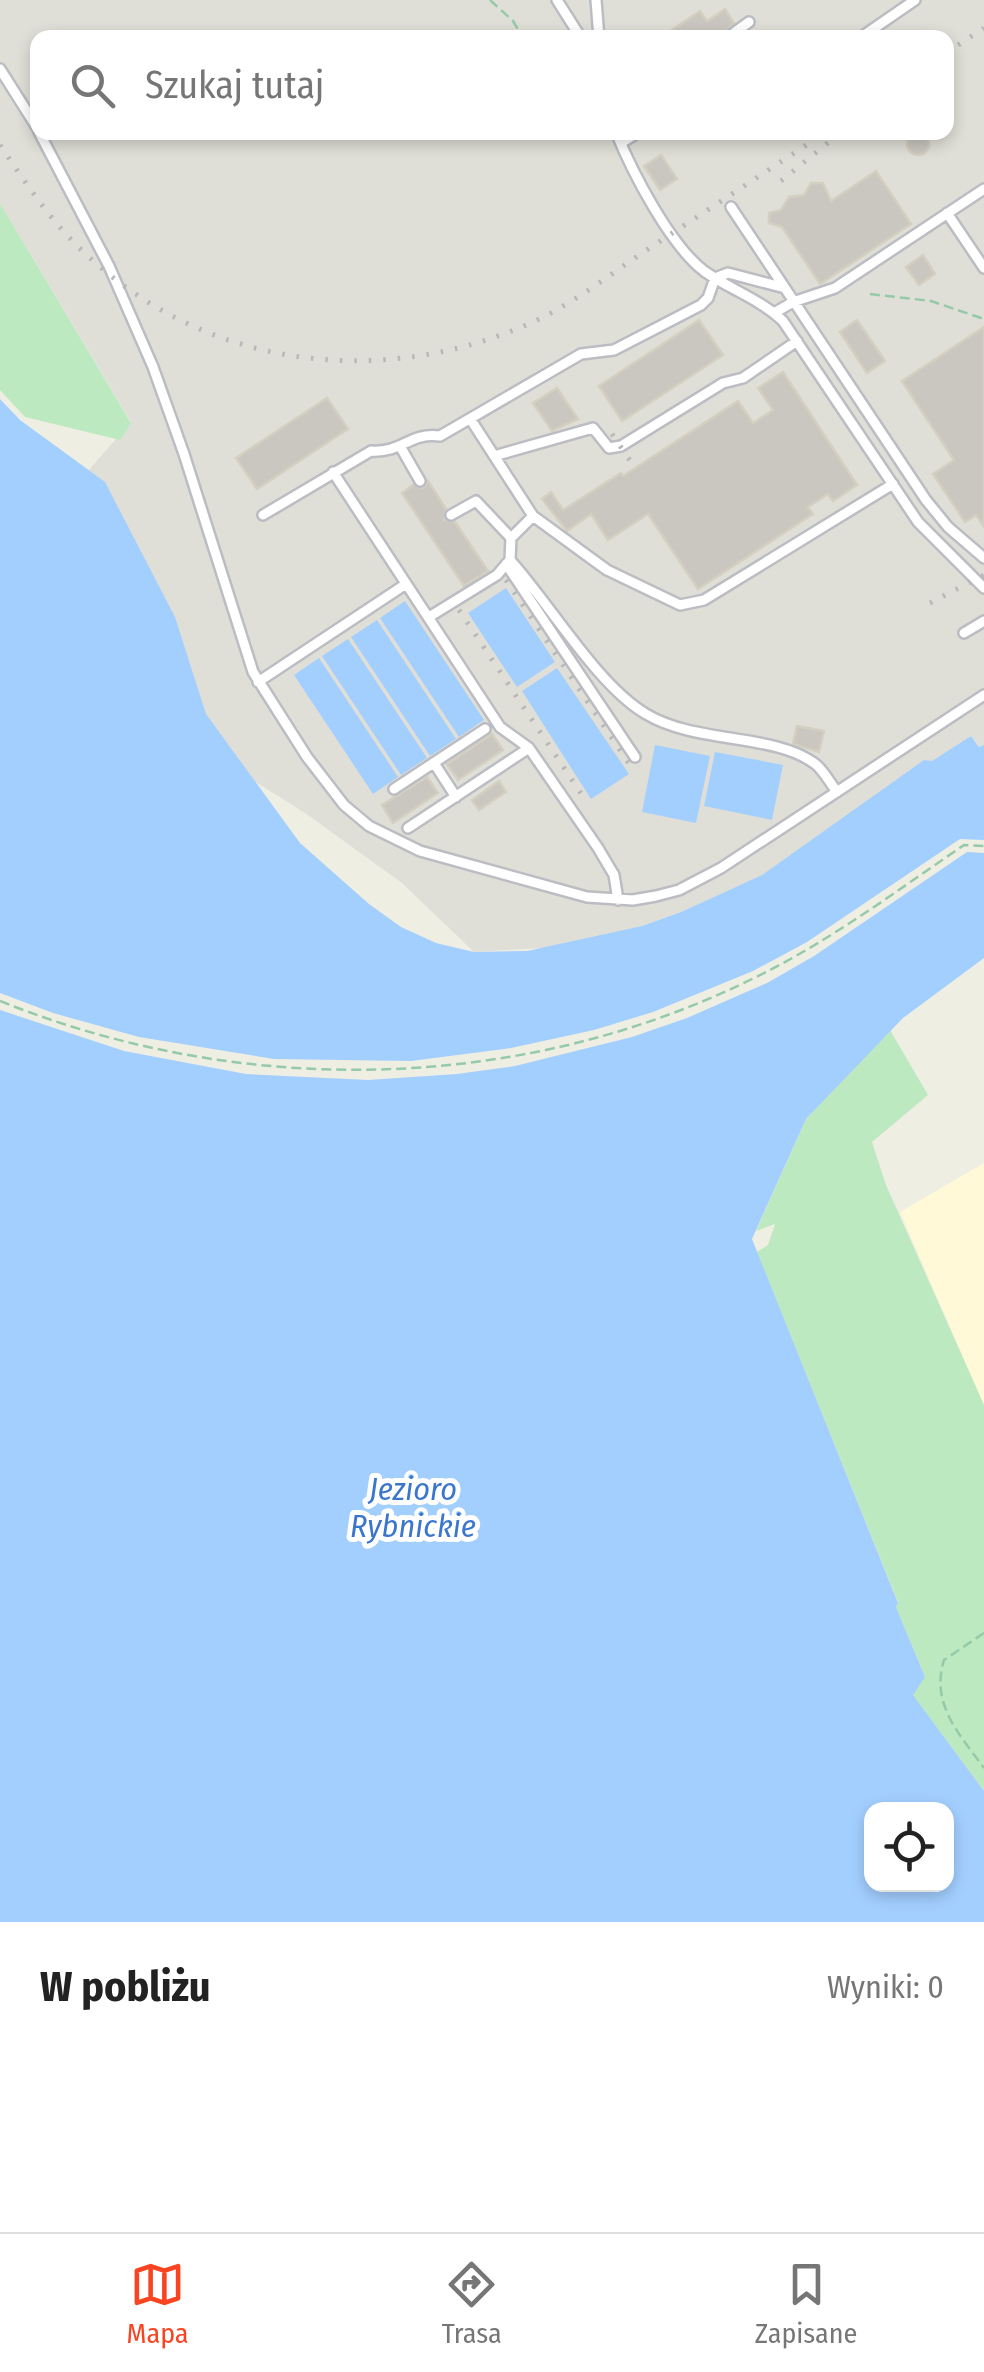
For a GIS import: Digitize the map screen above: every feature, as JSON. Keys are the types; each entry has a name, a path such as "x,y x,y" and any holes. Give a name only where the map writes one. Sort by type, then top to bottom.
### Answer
{"lane":[{"path":"557,0 576,30"},
{"path":"596,0 598,30"},
{"path":"872,30 916,0"},
{"path":"738,30 749,22"},
{"path":"0,69 30,118"},
{"path":"43,140 109,266 152,368 258,682 330,788 369,826 401,844 569,894 618,900 656,896 691,885 721,868 984,695"},
{"path":"619,140 643,190 694,263 774,313 926,532 984,588"},
{"path":"774,313 834,288 984,188"},
{"path":"731,207 940,519 984,558"},
{"path":"948,213 984,268"},
{"path":"263,515 371,451 389,452 423,434 440,436 581,354 614,350 701,306 715,278 728,273 784,288"},
{"path":"494,456 593,428 609,448 621,446 723,384 742,378 797,341"},
{"path":"471,420 533,516 608,570 680,605 692,604 893,484"},
{"path":"400,446 420,481"},
{"path":"333,472 500,728 529,748 610,866 618,900"},
{"path":"451,516 476,501 511,538"},
{"path":"430,618 497,575 508,562 511,538 533,516"},
{"path":"508,562 636,757"},
{"path":"508,562 602,674 642,712 672,728 788,751 816,764 838,792"},
{"path":"258,682 406,584"},
{"path":"964,633 984,621"},
{"path":"394,790 484,729"},
{"path":"408,828 529,748"},
{"path":"434,763 456,797"}],"path":[{"path":"490,0 518,30"},
{"path":"870,294 931,301 984,319"},
{"path":"0,1002 110,1039 255,1066 376,1070 494,1059 598,1038 723,993 818,944 964,845 984,846"},
{"path":"984,1633 944,1660 940,1692 947,1716 984,1768"}],"shaded area":[{"path":"0,0 984,0 984,745 980,747 971,736 932,762 924,761 762,875 642,926 558,947 474,952 402,883 305,813 197,745 80,480 131,422 0,203"},
{"path":"984,1163 984,1405 900,1212"}],"green space":[{"path":"0,203 131,423 120,440 25,417 0,390"},
{"path":"890,1030 928,1095 872,1142 886,1185 984,1405 984,1791 912,1694 925,1677 757,1252 768,1245 775,1224 756,1231 806,1119"}],"water":[{"name":"Jezioro Rybnickie","path":"0,399 20,420 105,482 175,617 206,714 300,843 369,904 401,927 436,943 474,952 527,951 642,926 681,912 762,875 924,760 932,761 971,736 979,747 984,745 984,958 903,1018 806,1119 752,1239 925,1677 913,1695 984,1791 984,1922 0,1922"},
{"path":"506,588 555,662 517,687 468,613"},
{"path":"405,601 484,720 459,737 380,618"},
{"path":"377,620 456,739 430,756 351,637"},
{"path":"348,639 427,758 401,775 322,656"},
{"path":"319,658 398,777 373,794 294,675"},
{"path":"557,668 629,774 591,799 522,691"},
{"path":"655,745 710,756 696,823 642,812"},
{"path":"715,752 783,765 772,820 704,806"}],"pier":[{"path":"960,839 984,840 984,853 967,852 814,956 767,983 632,1037 515,1066 368,1080 246,1074 124,1051 0,1010 0,993 53,1013 139,1037 274,1059 411,1061 511,1048 653,1012 753,971 807,942"}],"building":[{"path":"725,9 734,23 726,30 672,30 700,11 707,21"},
{"path":"908,140 928,140 926,152 910,152"},
{"path":"661,155 677,179 660,190 644,166"},
{"path":"876,171 911,224 820,284 782,227 769,223 769,213 781,210 789,197 804,195 811,183 823,183 831,201"},
{"path":"923,255 935,274 919,285 906,267"},
{"path":"699,320 723,355 622,421 599,386"},
{"path":"857,320 885,361 867,373 840,332"},
{"path":"984,327 984,527 976,515 965,522 933,474 954,460 902,381"},
{"path":"783,372 857,485 833,501 828,494 808,507 813,514 698,589 648,514 608,540 591,514 567,531 542,499 551,492 563,510 738,401 753,423 773,410 758,388"},
{"path":"557,388 578,419 552,431 533,403"},
{"path":"327,398 348,429 257,489 236,458"},
{"path":"428,481 446,509 444,520 455,522 488,571 464,586 402,493 413,485 423,488"},
{"path":"797,726 824,731 819,752 793,744"},
{"path":"492,734 503,750 458,780 447,764"},
{"path":"427,777 438,793 393,823 382,805"},
{"path":"499,781 506,792 479,810 472,800"}],"railway":[{"path":"954,48 984,28"},
{"path":"0,145 64,232 137,295 189,324 244,345 301,357 359,361 418,356 476,343 533,322 575,299 814,140"},
{"path":"781,181 831,140"},
{"path":"612,434 635,468"},
{"path":"930,603 984,575"},
{"path":"506,580 634,771"},
{"path":"459,610 586,801"}]}
